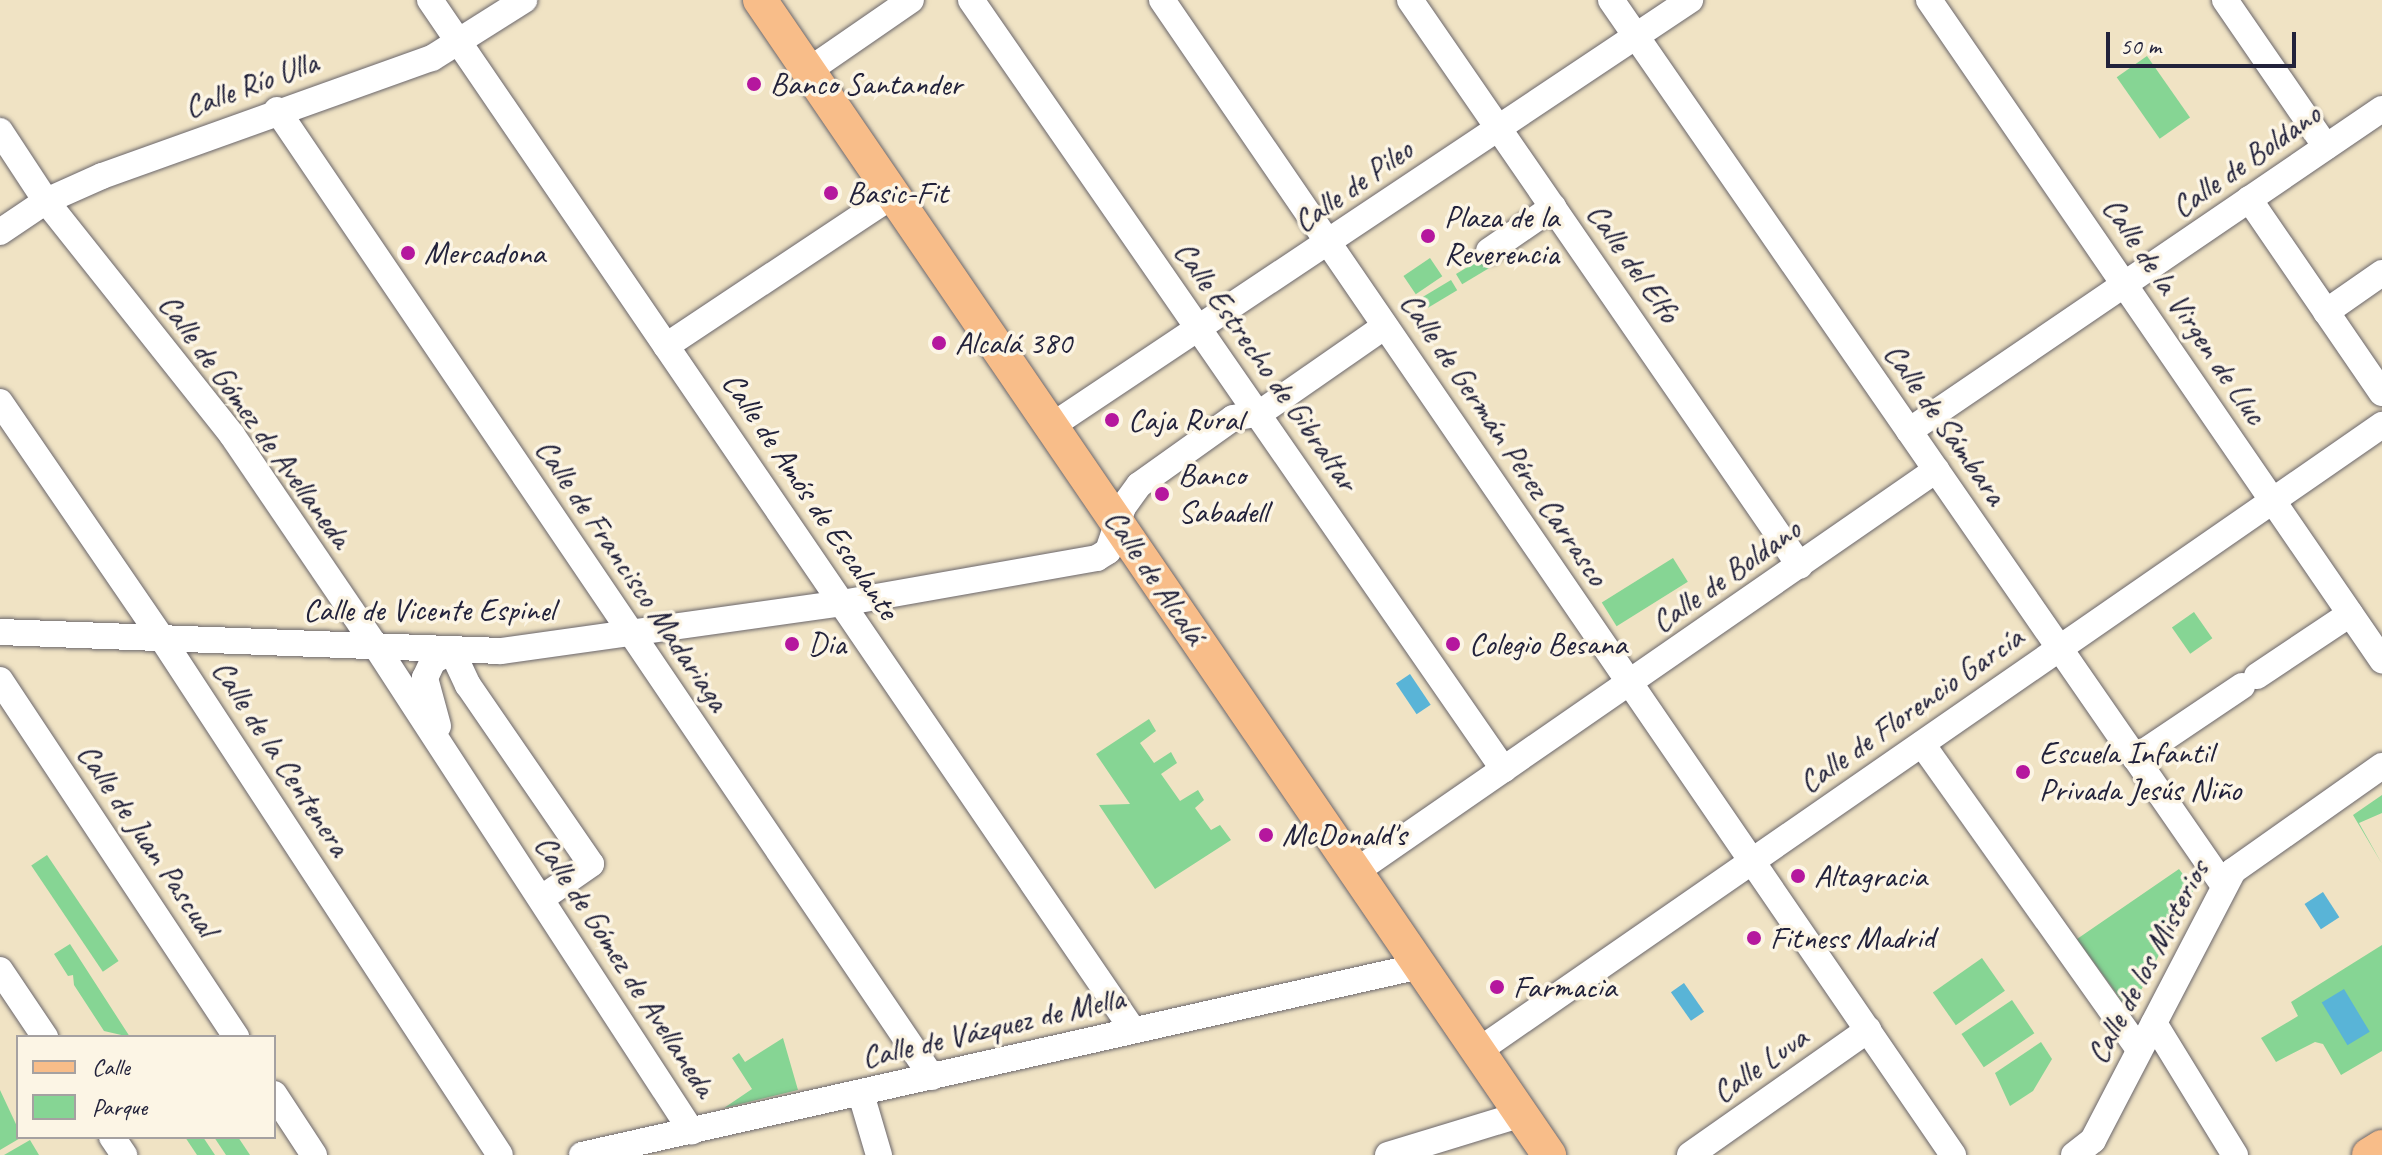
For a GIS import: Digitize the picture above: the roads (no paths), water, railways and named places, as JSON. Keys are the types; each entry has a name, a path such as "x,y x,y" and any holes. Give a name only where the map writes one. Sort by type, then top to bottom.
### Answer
{"main road":[{"name":"Calle de Alcalá","path":"760,0 1549,1155"},
{"path":"2369,1155 2382,1147"}],"street":[{"name":"Calle de Amós de Escalante","path":"430,0 1133,1030"},
{"name":"Calle Río Ulla","path":"0,232 46,201 277,110 460,44 524,0"},
{"path":"808,71 911,0"},
{"name":"Calle Estrecho de Gibraltar","path":"971,0 1260,413 1504,770"},
{"name":"Calle de Germán Pérez Carrasco","path":"1162,0 1953,1155"},
{"name":"Calle del Elfo","path":"1410,0 1800,566"},
{"name":"Calle de Sámbara","path":"1611,0 2224,886"},
{"name":"Calle de Pileo","path":"1053,425 1329,245 1635,33 1690,0"},
{"name":"Calle de la Virgen de Lluc","path":"1929,0 2382,660"},
{"path":"2225,0 2326,147"},
{"name":"Calle de Boldano","path":"1909,431 2382,109"},
{"name":"Calle de Francisco Madariaga","path":"277,110 932,1077"},
{"name":"Calle de Gómez de Avellaneda","path":"0,131 46,201 232,435 542,898 692,1132"},
{"path":"666,346 895,194"},
{"path":"2249,199 2382,393"},
{"path":"1489,251 1553,207"},
{"path":"2326,312 2382,273"},
{"name":"Calle de Vicente Espinel","path":"0,632 452,651 552,648 842,603 1097,558 1108,551 1128,497 1139,485 1233,418 1260,413 1385,326"},
{"name":"Calle de la Centenera","path":"0,402 163,640 500,1155"},
{"name":"Calle de Florencio García","path":"1478,1051 2382,425"},
{"name":"Calle de Boldano","path":"1355,872 1936,470"},
{"path":"2135,758 2350,614"},
{"path":"452,651 468,685 591,864 542,898"},
{"name":"Calle de Gómez de Avellaneda","path":"448,758 425,678 433,661 452,651"},
{"name":"Calle de Juan Pascual","path":"0,680 235,1035"},
{"path":"1922,744 2139,1049"},
{"name":"Calle de los Misterios","path":"2074,1155 2093,1140 2224,886 2247,859 2382,766"},
{"name":"Calle de Vázquez de Mella","path":"582,1155 653,1136 692,1132 1420,966"},
{"path":"0,970 44,1035"},
{"path":"2154,1023 2235,1155"},
{"name":"Calle Luva","path":"1690,1155 1868,1030"},
{"path":"861,1094 879,1155"},
{"path":"276,1097 314,1155"},
{"path":"1388,1155 1522,1114"}],"water":[{"path":"1410,674 1431,705 1417,714 1396,684"},
{"path":"2323,892 2339,917 2321,929 2305,904"},
{"path":"1684,983 1704,1012 1691,1021 1671,992"},
{"path":"2344,989 2370,1032 2347,1045 2322,1002"}],"place":[{"name":"Banco Santander","path":"754,84"},
{"name":"Basic-Fit","path":"831,193"},
{"name":"Plaza de la Reverencia","path":"1428,236"},
{"name":"Mercadona","path":"408,253"},
{"name":"Alcalá 380","path":"939,343"},
{"name":"Caja Rural","path":"1112,420"},
{"name":"Banco Sabadell","path":"1162,494"},
{"name":"Dia","path":"792,644"},
{"name":"Colegio Besana","path":"1453,644"},
{"name":"Escuela Infantil Privada Jesús Niño","path":"2023,772"},
{"name":"McDonald's","path":"1266,835"},
{"name":"Altagracia","path":"1798,876"},
{"name":"Fitness Madrid","path":"1754,938"},
{"name":"Farmacia","path":"1497,987"}]}
